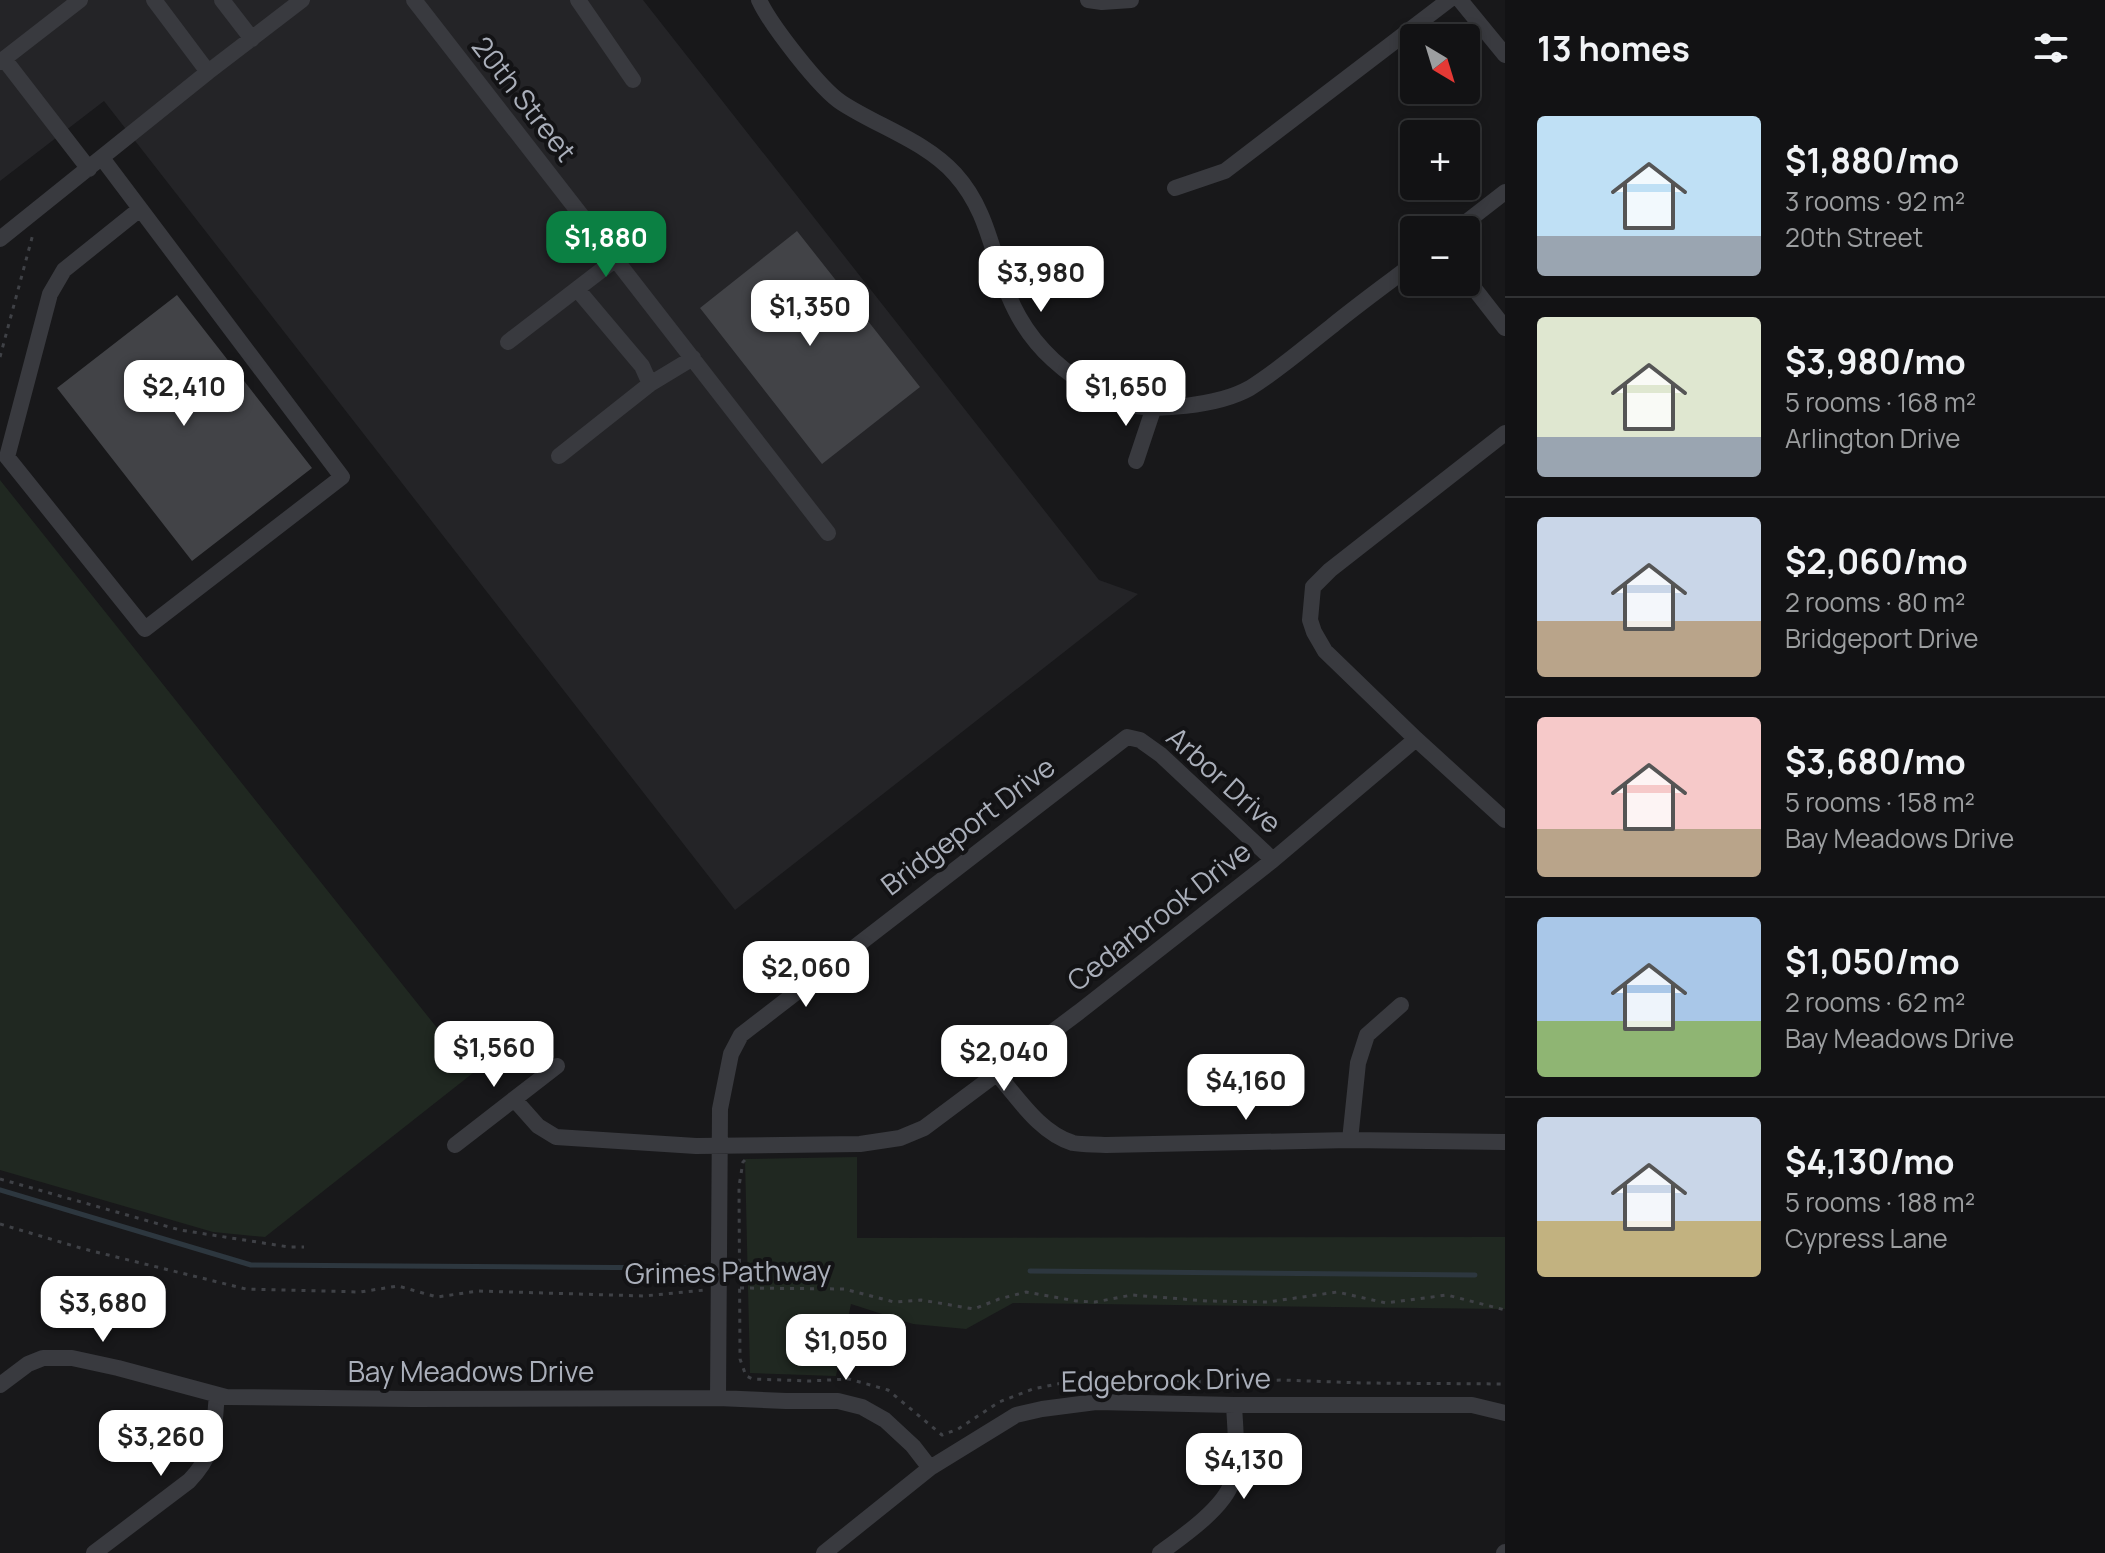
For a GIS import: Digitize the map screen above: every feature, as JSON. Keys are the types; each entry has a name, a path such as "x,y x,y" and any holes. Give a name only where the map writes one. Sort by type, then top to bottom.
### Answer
{"street":[{"path":"80,0 2,61 140,209 342,477 145,629 7,457 50,294 64,270 140,209"},
{"path":"154,0 208,72"},
{"path":"222,0 252,39"},
{"path":"0,239 302,0"},
{"name":"20th Street","path":"414,0 828,533"},
{"path":"578,0 633,80"},
{"path":"759,0 764,12 809,70 839,101 936,156 956,175 984,217 1010,299 1032,337 1063,369 1121,403 1180,406 1212,402 1247,389 1400,274"},
{"path":"1088,0 1131,0"},
{"path":"1175,188 1225,171 1449,0"},
{"path":"1460,0 1505,55"},
{"path":"1474,216 1505,192"},
{"path":"508,342 616,259"},
{"path":"577,289 642,366 650,384"},
{"path":"1480,296 1505,328"},
{"path":"559,456 650,384 693,358"},
{"path":"1136,461 1154,407"},
{"path":"1505,433 1330,570 1313,587 1310,620 1325,651 1505,820"},
{"name":"Bridgeport Drive","path":"718,1398 720,1109 731,1054 741,1035 1127,737 1140,740"},
{"name":"Cedarbrook Drive","path":"514,1099 538,1126 556,1137 696,1146 860,1144 900,1138 924,1128 997,1074 1273,860 1416,739"},
{"name":"Arbor Drive","path":"1140,740 1161,755 1273,860"},
{"path":"1350,1140 1358,1063 1367,1035 1401,1005"},
{"path":"455,1145 557,1066"},
{"path":"997,1074 1042,1125 1075,1143 1505,1142"},
{"name":"Bay Meadows Drive","path":"0,1385 28,1364 43,1358 72,1358 226,1397 838,1401 862,1407 885,1420 913,1446 930,1468"},
{"path":"94,1553 201,1469 212,1449 217,1395"},
{"name":"Edgebrook Drive","path":"824,1553 930,1468 1016,1415 1042,1409 1096,1402 1472,1405 1505,1413"},
{"path":"1160,1553 1194,1528 1216,1506 1232,1483 1236,1444 1234,1405"}],"path":[{"path":"0,357 35,227 28,217"},
{"path":"750,1157 743,1162 739,1186 740,1359 746,1376 753,1379 849,1379 888,1390 942,1435 958,1429 999,1402 1033,1389 1076,1380 1505,1384"},
{"path":"0,1179 180,1230 304,1247"},
{"name":"Grimes Pathway","path":"0,1224 84,1249 246,1289 360,1292 398,1286 437,1297 478,1291 644,1296 697,1292 720,1286 844,1289 894,1302 921,1300 974,1309 1026,1292 1095,1302 1132,1295 1268,1302 1337,1292 1386,1303 1447,1295 1505,1310"}],"shaded area":[{"path":"0,0 643,0 1099,580 1138,594 735,910 104,101 0,181"},
{"path":"0,480 473,1073 265,1237 213,1232 0,1170"},
{"path":"857,1157 857,1238 1505,1237 1505,1309 1013,1303 966,1329 913,1324 851,1304 836,1376 750,1373 745,1159"}],"building":[{"path":"797,231 920,387 822,464 700,308"},
{"path":"177,295 312,468 192,561 57,388"}],"waterway":[{"path":"0,1190 251,1265 687,1268"},
{"path":"1030,1271 1475,1275"}]}
